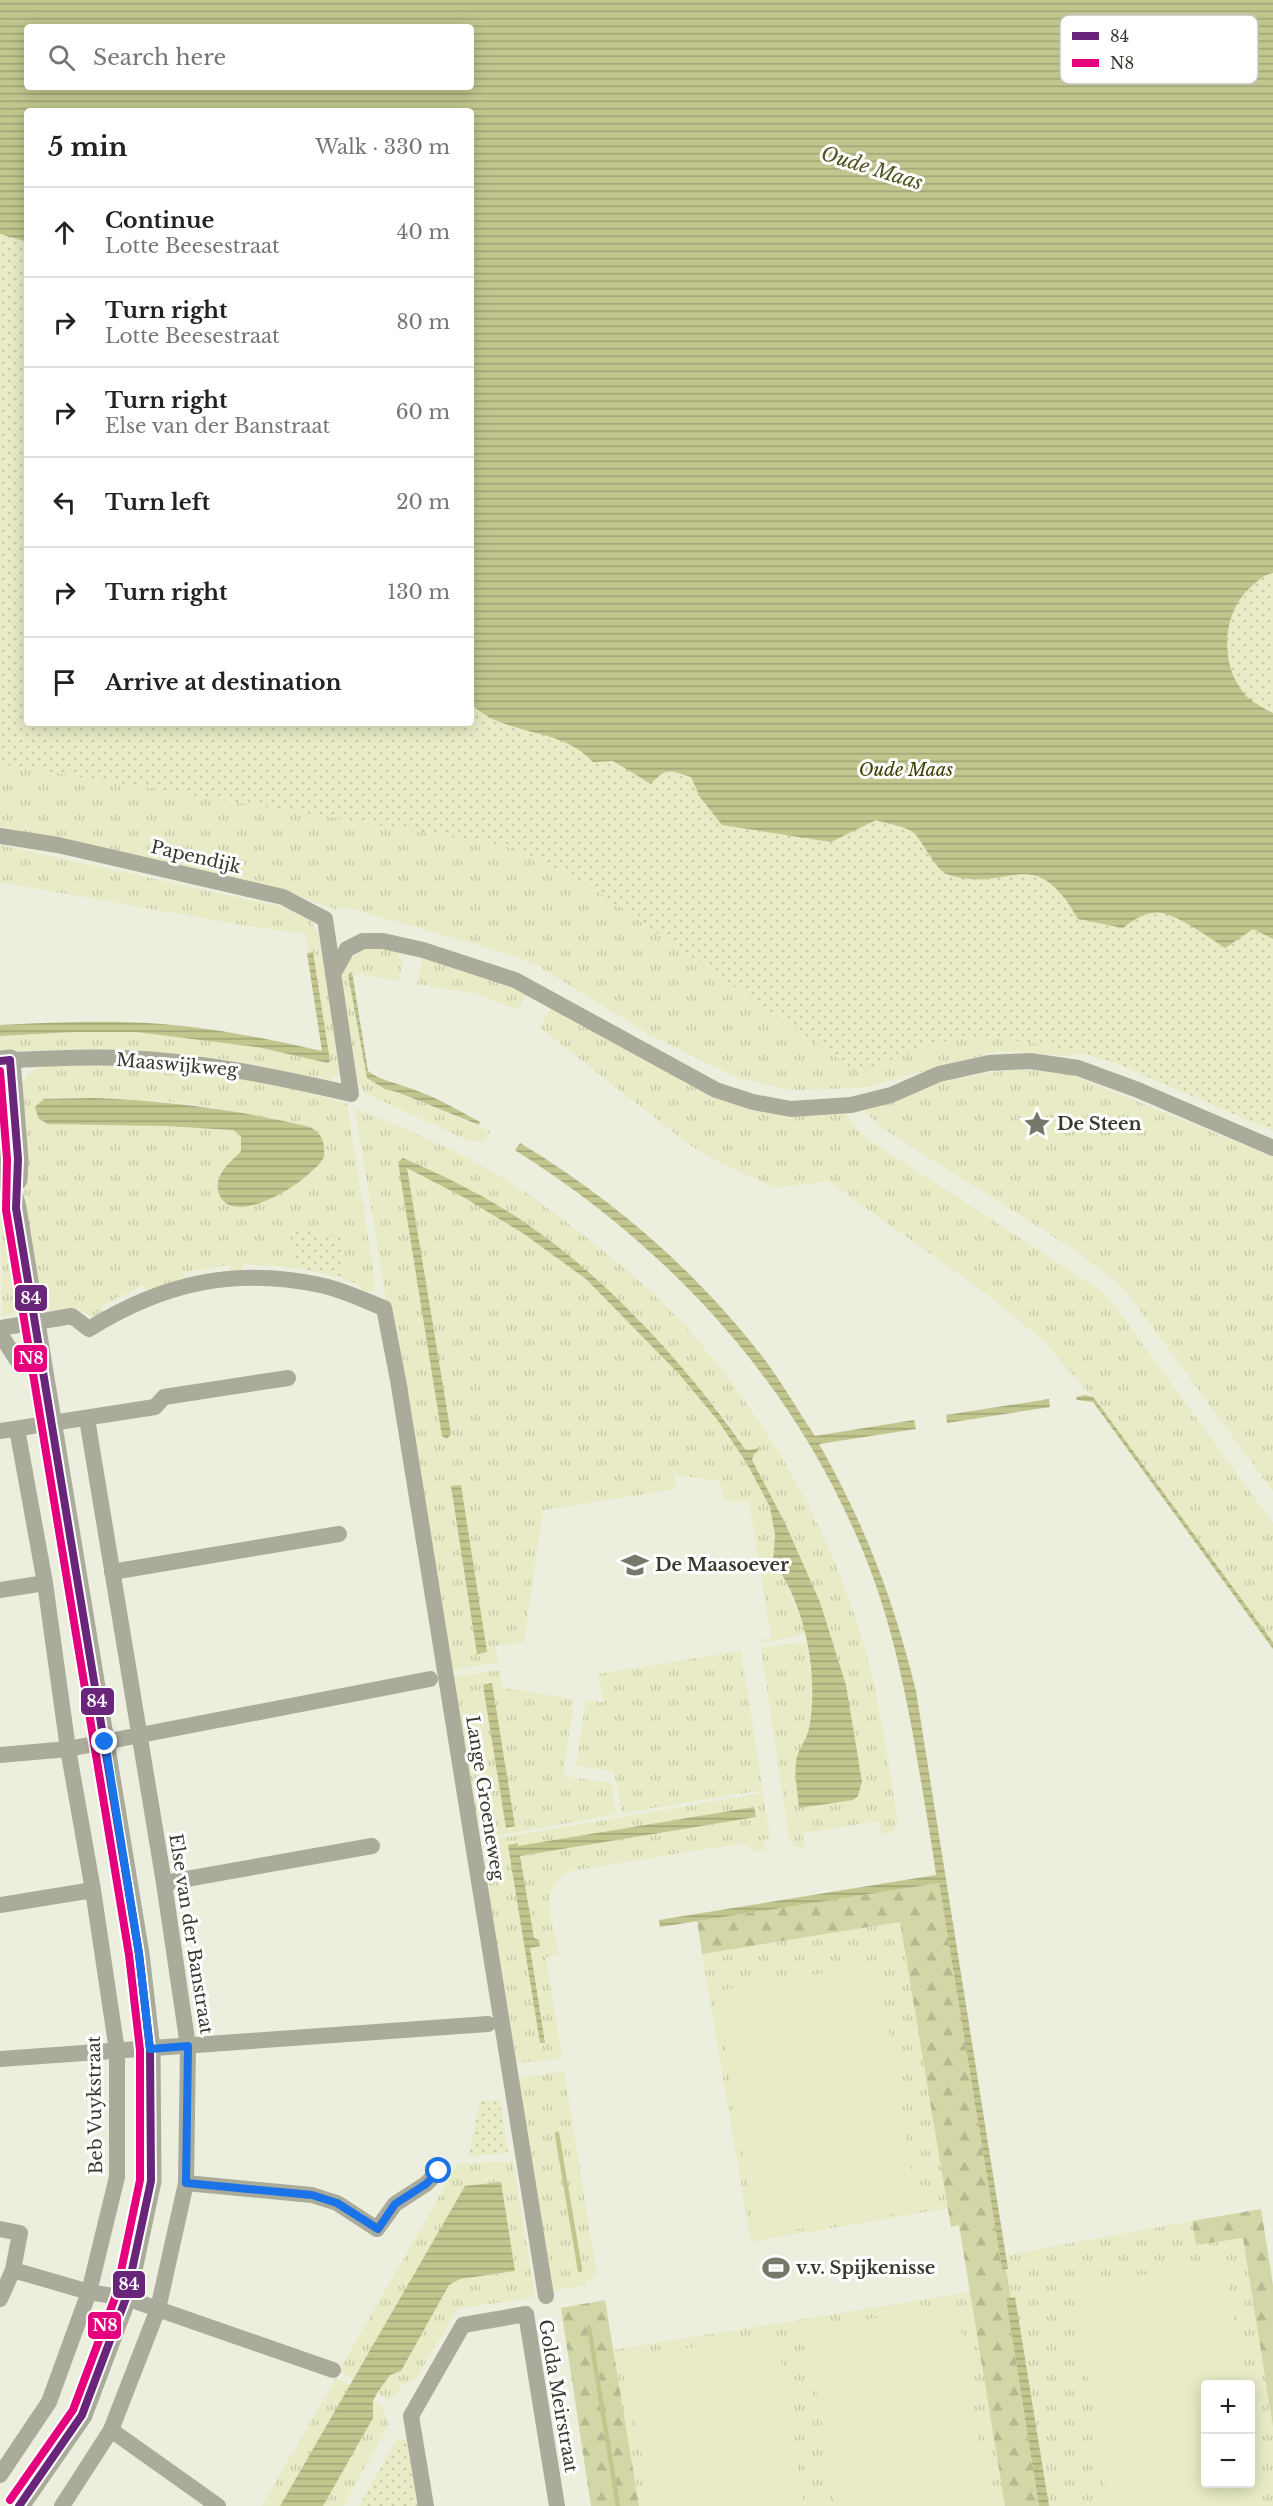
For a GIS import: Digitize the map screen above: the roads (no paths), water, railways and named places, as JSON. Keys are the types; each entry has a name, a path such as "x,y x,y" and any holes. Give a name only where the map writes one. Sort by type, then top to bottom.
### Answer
{"street":[{"name":"Papendijk","path":"0,836 58,845 283,897 325,919 333,974"},
{"path":"333,974 347,949 363,941 383,941 423,950 515,980 716,1090 753,1102 791,1109 851,1106 891,1095 939,1074 989,1063 1030,1061 1078,1068 1138,1090 1273,1148"},
{"name":"Maaswijkweg","path":"5,1060 124,1058 192,1063 263,1074 351,1094 333,974"},
{"path":"5,1060 18,1160 16,1208"},
{"path":"0,1132 36,1321 105,1742 139,1954 150,2049 151,2181 126,2298 82,2415 19,2506"},
{"name":"Lange Groeneweg","path":"36,1321 72,1316 89,1329 111,1315 155,1294 213,1279 270,1276 322,1285 384,1308 398,1380 546,2296"},
{"path":"0,1328 36,1321"},
{"path":"0,1334 17,1360"},
{"path":"0,1431 155,1407 164,1397 288,1378"},
{"name":"Else van der Banstraat","path":"62,2506 111,2430 158,2309 186,2183 188,2046 164,1883 87,1419"},
{"name":"Beb Vuykstraat","path":"0,2475 49,2402 89,2292 117,2177 117,2051 93,1890 68,1749 45,1583 17,1429"},
{"path":"112,1572 339,1534"},
{"path":"0,1590 45,1583"},
{"path":"0,1755 68,1749 430,1679"},
{"path":"164,1883 372,1846"},
{"path":"0,1905 93,1890"},
{"path":"0,2060 488,2024"},
{"path":"186,2183 312,2195 337,2203 378,2229 395,2204 426,2184 439,2171"},
{"path":"0,2229 20,2233 13,2270 0,2299"},
{"path":"13,2270 89,2292 126,2298 333,2370"},
{"name":"Golda Meirstraat","path":"426,2506 411,2416 463,2325 526,2314 557,2506"},
{"path":"111,2430 218,2506"}],"water":[{"name":"Oude Maas","path":"0,0 1273,0 1273,573 1265,576 1243,595 1231,620 1227,648 1233,675 1243,692 1255,703 1273,713 1273,939 1253,929 1225,948 1185,923 1169,915 1156,912 1146,914 1123,928 1078,919 1062,895 1047,881 1033,875 1018,874 968,879 947,874 930,856 915,834 902,827 876,820 831,842 722,825 700,797 691,777 665,772 651,784 613,761 593,762 571,745 495,720 474,707 474,108 24,108 24,241 0,234"},
{"path":"313,952 330,1061 328,1063 257,1047 136,1032 74,1032 0,1036 0,1025 137,1022 218,1031 322,1051 307,953"},
{"path":"352,972 368,1071 384,1080 438,1100 480,1122 479,1125 385,1089 367,1078 348,974"},
{"path":"95,1098 204,1107 310,1127 322,1139 324,1157 305,1177 273,1198 240,1207 227,1204 219,1194 218,1183 224,1169 241,1151 241,1136 233,1130 165,1126 47,1124 38,1117 35,1107 44,1099"},
{"path":"520,1143 589,1189 653,1240 683,1268 739,1328 765,1360 815,1436 914,1420 916,1429 819,1444 851,1505 888,1594 916,1691 1008,2269 1002,2269 939,1883 660,1927 659,1920 936,1875 916,1754 901,1674 870,1569 842,1504 808,1443 770,1385 727,1331 680,1280 628,1233 573,1190 515,1150"},
{"path":"403,1158 495,1204 555,1244 615,1297 672,1356 723,1418 745,1449 758,1448 752,1460 785,1523 820,1602 846,1685 862,1782 858,1796 853,1800 799,1808 796,1762 808,1732 812,1708 811,1664 807,1642 794,1598 773,1562 775,1535 770,1507 746,1462 719,1422 680,1375 586,1279 524,1234 465,1198 407,1168 451,1434 447,1439 442,1436 398,1162"},
{"path":"1085,1395 1093,1397 1103,1410 1273,1642 1273,1649 1093,1402 1077,1400 1076,1397"},
{"path":"1049,1399 1050,1407 947,1423 946,1415"},
{"path":"461,1485 487,1652 477,1654 451,1486"},
{"path":"492,1683 515,1826 506,1828 483,1685"},
{"path":"754,1807 756,1817 520,1856 534,1938 539,1940 540,1946 530,1948 545,2043 540,2043 508,1845 518,1843 518,1846"},
{"path":"501,2182 515,2271 460,2279 449,2285 401,2371 390,2375 377,2393 373,2401 373,2418 323,2506 280,2506 465,2186"},
{"path":"1015,2297 1049,2506 1039,2506 1006,2299"}],"waterway":[{"path":"557,2134 580,2270"},
{"path":"589,2327 618,2506"}],"place":[{"name":"De Steen","path":"1037,1124"},
{"name":"De Maasoever","path":"635,1565"},
{"name":"v.v. Spijkenisse","path":"776,2268"}]}
